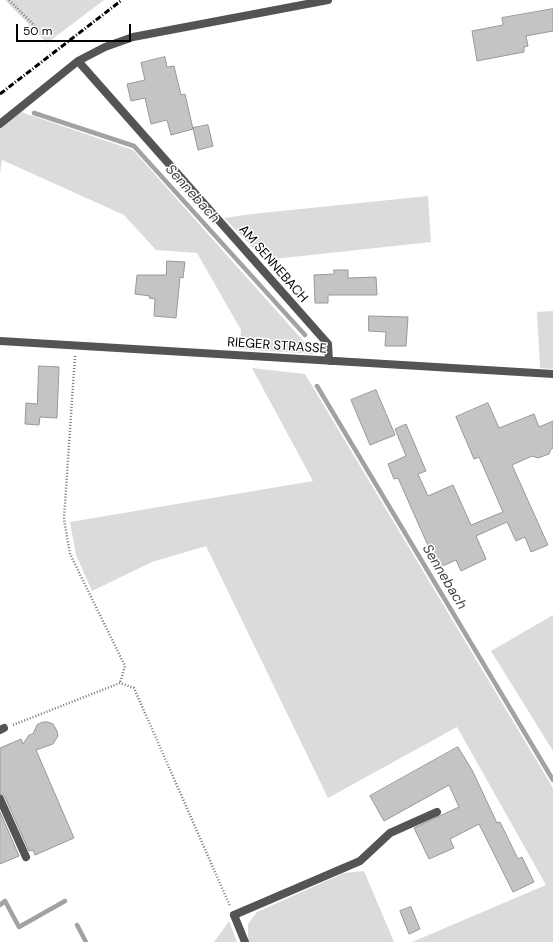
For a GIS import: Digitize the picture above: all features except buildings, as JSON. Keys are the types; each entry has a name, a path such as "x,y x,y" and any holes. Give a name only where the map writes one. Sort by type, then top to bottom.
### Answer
{"street":[{"path":"0,124 78,61 105,47 133,37 328,0"},
{"name":"AM SENNEBACH","path":"78,61 328,344 329,361"},
{"name":"RIEGER STRASSE","path":"0,341 553,374"},
{"path":"0,799 26,858"},
{"path":"245,942 234,915 360,861 390,834 437,812"}],"path":[{"path":"9,0 39,30"},
{"path":"76,345 64,519 70,554 125,666 120,683"},
{"path":"2,729 120,683 134,688 234,915"}],"shaded area":[{"path":"5,0 104,0 47,43"},
{"path":"21,112 133,150 315,354 240,349 241,330 197,253 156,250 124,215 2,160 0,174 0,129"},
{"path":"428,196 431,242 265,260 224,218 252,214"},
{"path":"553,311 553,369 540,368 537,312"},
{"path":"252,368 305,374 553,788 553,942 412,942 546,885 457,727 328,798 206,546 152,562 92,591 76,555 70,522 313,481"},
{"path":"553,615 553,751 491,651"},
{"path":"364,871 394,942 248,942 248,924 257,912 344,873"},
{"path":"229,921 237,942 214,942"}],"waterway":[{"name":"Sennebach","path":"34,113 134,146 305,335"},
{"name":"Sennebach","path":"317,386 553,780"},
{"path":"0,905 5,901 19,927 65,901"},
{"path":"77,925 86,942"}],"railway":[{"path":"0,94 122,0"}]}
